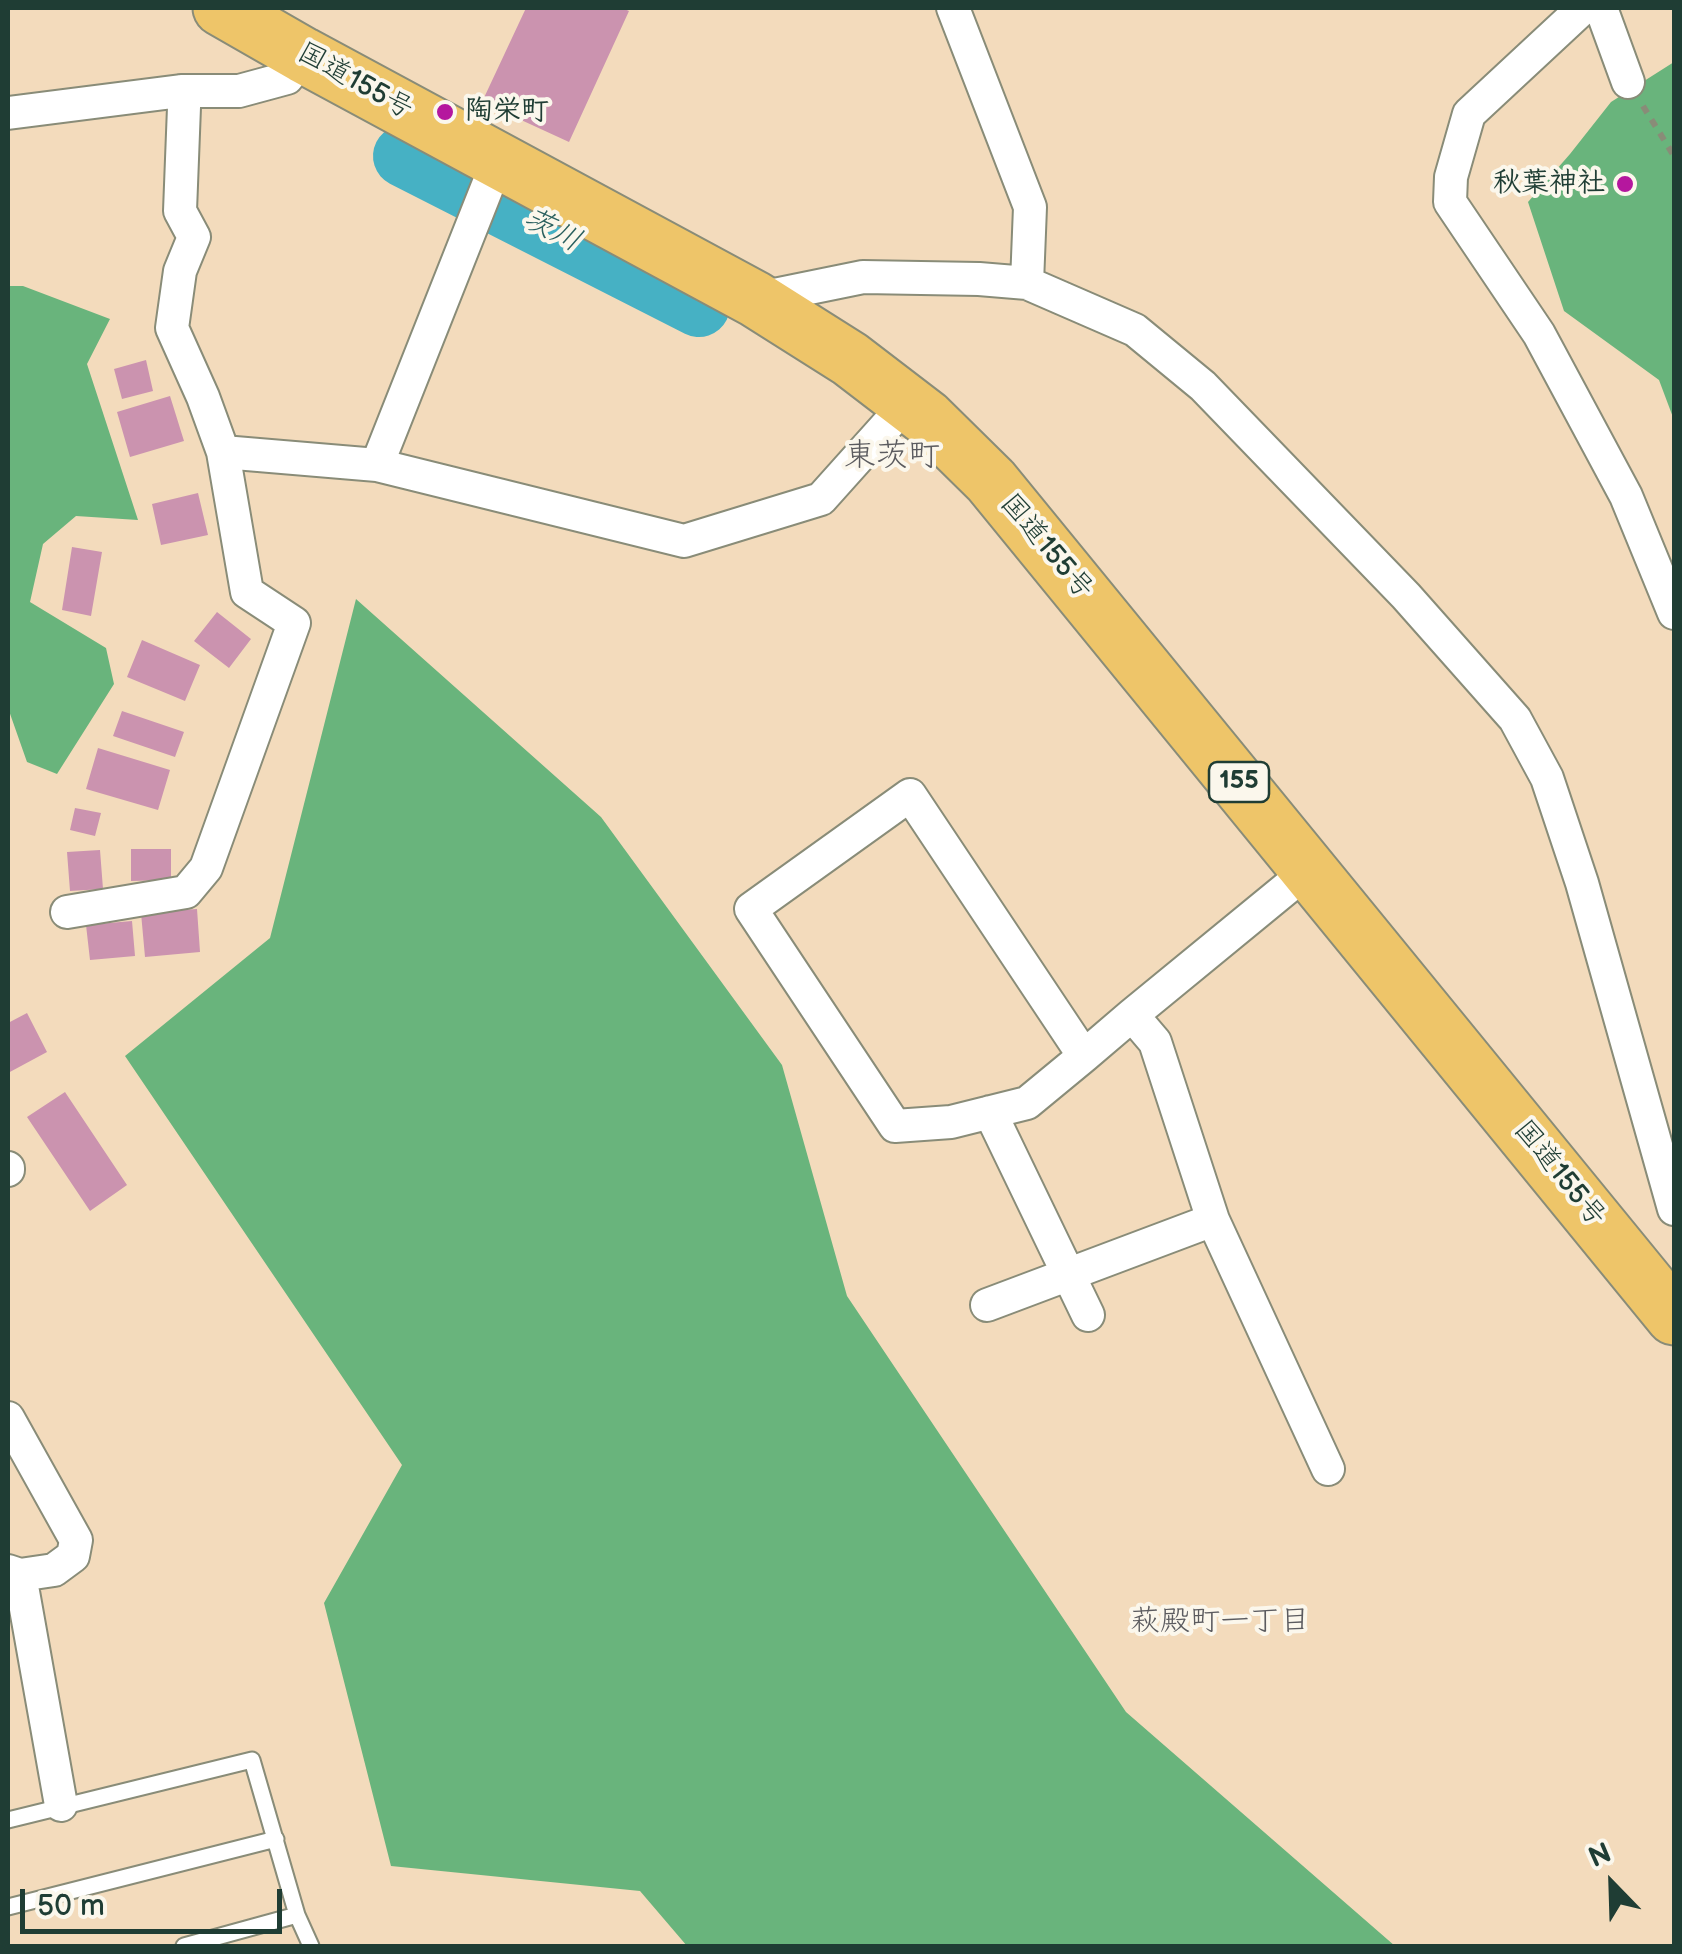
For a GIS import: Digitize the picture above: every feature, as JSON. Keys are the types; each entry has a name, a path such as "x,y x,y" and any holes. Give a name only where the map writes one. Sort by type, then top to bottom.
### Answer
{"highway":[{"name":"国道155号","path":"248,14 489,183 755,298 850,359 927,418 992,481 1674,1317"}],"street":[{"path":"953,8 1030,206 1026,283"},
{"path":"1584,8 1469,114 1450,177 1450,202 1539,334 1626,496 1674,613"},
{"path":"1601,8 1628,82"},
{"path":"8,113 180,91 239,91 287,78 303,54"},
{"path":"67,912 186,892 206,868 294,623 247,592 224,452 172,328 180,271 194,237 180,211 184,107 180,91"},
{"path":"377,465 489,183"},
{"path":"755,298 863,276 1026,283 1136,330 1202,386 1406,596 1515,719 1547,778 1582,883 1674,1210"},
{"path":"224,452 377,465 684,541 821,499 907,402"},
{"path":"1084,1056 910,794 751,909 895,1126 951,1122 1027,1103 1084,1056 1132,1015 1310,869"},
{"path":"1132,1015 1155,1042 1213,1220 1328,1470"},
{"path":"990,1112 1088,1314"},
{"path":"986,1306 1213,1220"},
{"path":"8,1418 76,1540 73,1556 54,1570 14,1573 61,1805"}],"lane":[{"path":"8,1820 252,1760 297,1915 312,1946"},
{"path":"8,1907 276,1839"},
{"path":"184,1946 297,1915"}],"path":[{"path":"1628,82 1674,156"}],"green space":[{"path":"1674,62 1674,420 1659,380 1564,311 1528,202 1611,102"},
{"path":"8,286 23,286 110,319 87,364 138,520 76,516 43,544 30,602 106,648 114,684 57,774 27,762 8,708"},
{"path":"356,599 601,817 782,1065 847,1296 1126,1712 1395,1946 687,1946 640,1891 391,1866 324,1603 402,1465 125,1056 270,938"}],"building":[{"path":"526,8 629,11 569,142 482,102"},
{"path":"146,360 153,391 122,399 114,369"},
{"path":"170,396 184,441 130,457 117,412"},
{"path":"198,493 208,535 161,545 152,504"},
{"path":"72,547 102,552 91,616 62,610"},
{"path":"217,612 251,639 229,668 194,641"},
{"path":"142,640 200,665 185,701 127,677"},
{"path":"122,711 184,732 175,757 113,736"},
{"path":"98,748 170,770 158,810 86,789"},
{"path":"75,808 101,813 95,836 70,830"},
{"path":"131,849 171,849 171,880 131,881"},
{"path":"100,850 103,889 70,891 67,852"},
{"path":"197,909 200,952 145,957 141,913"},
{"path":"132,921 135,956 90,960 86,925"},
{"path":"27,1013 47,1052 8,1073 8,1023"},
{"path":"65,1092 127,1185 90,1211 27,1117"}],"waterway":[{"name":"茨川","path":"404,156 699,306"}],"place":[{"name":"陶栄町","path":"445,112"},
{"name":"秋葉神社","path":"1625,184"}],"district":[{"name":"東茨町","path":"892,457"},
{"name":"萩殿町一丁目","path":"1220,1622"}]}
